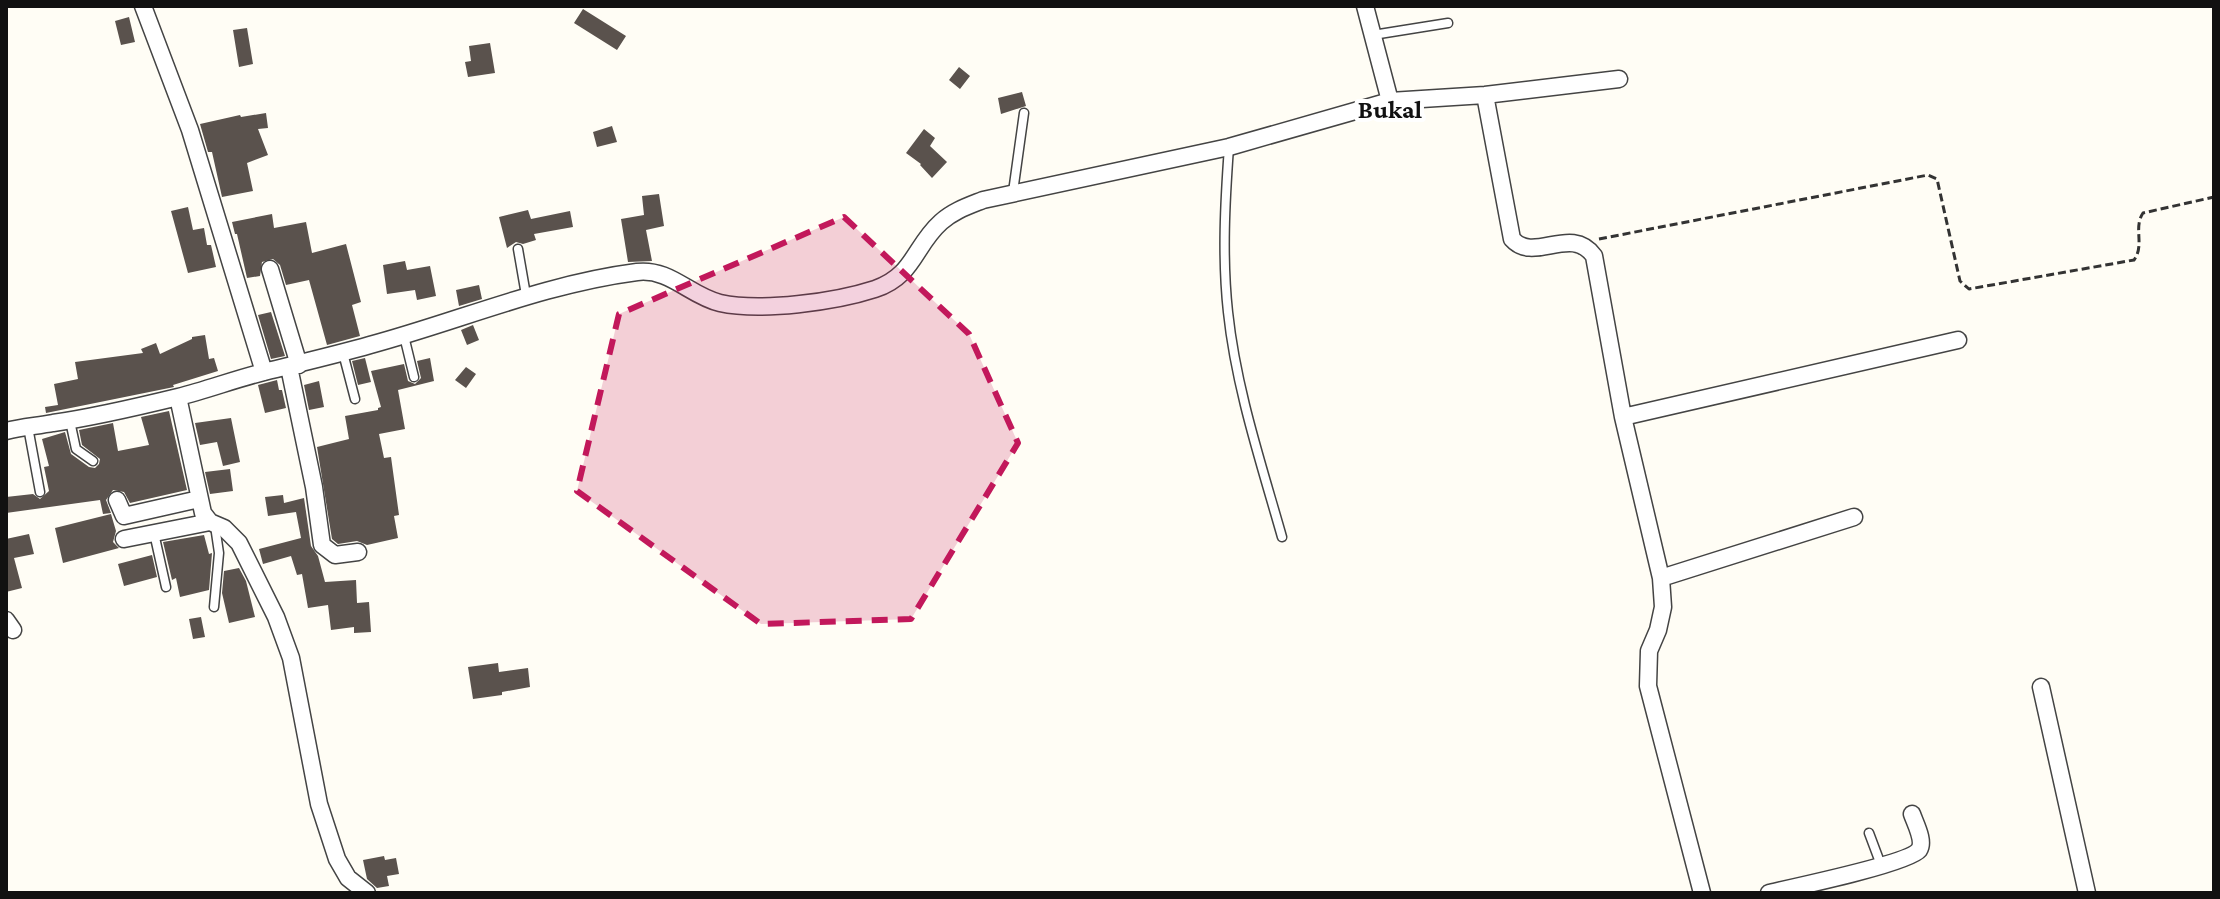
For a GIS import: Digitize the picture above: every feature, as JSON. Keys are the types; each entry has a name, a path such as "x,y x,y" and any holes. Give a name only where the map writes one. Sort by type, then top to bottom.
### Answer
{"street":[{"path":"143,6 190,130 264,372"},
{"path":"1365,6 1390,101"},
{"path":"6,431 178,397 343,353 573,283 651,271 721,303 799,305 874,290 897,280 908,269 939,223 983,200 1229,147 1390,101 1485,95 1619,79"},
{"path":"1485,95 1512,239 1518,246 1528,248 1579,243 1594,256 1623,417 1661,578 1663,607 1649,651 1648,686 1702,893"},
{"path":"270,269 294,366 322,545 335,555 358,552"},
{"path":"1623,417 1958,340"},
{"path":"178,397 199,499 203,513 212,524"},
{"path":"117,500 124,516 130,516 199,499"},
{"path":"1661,578 1854,517"},
{"path":"124,539 212,524 224,528 239,543 276,617 291,658 319,804 333,845 348,878 367,893"},
{"path":"2041,687 2087,893"},
{"path":"1769,893 1815,888 1919,850 1921,840 1912,814"}],"lane":[{"path":"1372,35 1448,23"},
{"path":"1013,193 1024,113"},
{"path":"1229,147 1224,204 1228,316 1245,402 1282,537"},
{"path":"518,249 526,295"},
{"path":"404,335 414,377"},
{"path":"343,353 355,399"},
{"path":"69,420 76,449 93,461"},
{"path":"28,426 40,492"},
{"path":"212,524 219,553 214,607"},
{"path":"154,533 166,587"},
{"path":"1869,833 1881,865"}],"path":[{"path":"1579,243 1928,175 1937,179 1960,281 1969,289 2134,260 2140,252 2138,220 2143,213 2214,197"}],"highlighted area":[{"path":"844,217 969,334 1018,443 911,619 761,624 577,491 619,314"}],"building":[{"path":"583,9 626,36 617,50 574,23"},
{"path":"129,17 135,42 121,45 115,21"},
{"path":"247,28 253,64 239,67 233,30"},
{"path":"490,43 495,73 468,77 465,62 471,61 469,46"},
{"path":"959,67 970,76 960,89 949,80"},
{"path":"1022,92 1026,106 1001,114 998,98"},
{"path":"266,113 268,128 258,129 268,155 247,163 253,191 222,197 212,152 208,152 200,124"},
{"path":"612,126 617,142 597,147 593,132"},
{"path":"924,129 935,138 930,146 947,162 932,178 921,164 906,153"},
{"path":"659,194 664,226 646,230 652,261 628,262 621,219 644,215 642,196"},
{"path":"188,207 193,230 204,228 216,267 188,273 171,211"},
{"path":"528,210 531,219 570,211 573,227 534,234 536,240 523,244 516,242 507,248 499,217"},
{"path":"272,214 274,228 306,222 312,253 346,244 361,302 352,305 360,336 327,345 309,280 286,285 280,265 273,259 262,262 260,276 247,278 232,222"},
{"path":"405,261 407,270 430,266 436,296 417,300 415,290 387,294 383,265"},
{"path":"479,285 482,299 459,306 456,290"},
{"path":"271,312 285,356 271,359 258,315"},
{"path":"473,325 479,340 467,345 461,330"},
{"path":"205,335 209,359 214,358 218,371 174,387 46,413 45,407 58,405 54,384 78,379 75,362 143,353 141,349 156,343 160,354 192,337"},
{"path":"365,358 371,382 358,385 352,361"},
{"path":"430,358 434,381 398,390 405,429 379,434 384,458 391,457 399,515 394,516 398,538 367,545 357,541 338,544 332,539 317,447 349,439 345,416 381,407 371,371 404,364 408,381 415,384 421,378 417,361"},
{"path":"466,367 476,374 466,388 455,380"},
{"path":"277,380 286,408 265,413 258,385"},
{"path":"319,381 324,407 309,410 304,385"},
{"path":"169,411 187,490 130,503 124,492 113,490 106,500 111,513 103,514 100,500 6,513 6,497 33,494 40,499 49,491 44,467 49,466 42,439 65,432 71,454 95,468 100,459 82,445 79,430 113,423 118,451 149,445 141,417"},
{"path":"231,418 240,462 223,466 217,442 200,445 195,423"},
{"path":"230,469 233,491 210,494 205,472"},
{"path":"283,495 284,503 304,498 311,546 318,556 325,582 356,580 357,603 369,602 371,632 354,633 354,627 331,630 328,605 308,608 302,574 297,575 291,556 263,564 259,549 301,538 296,512 268,516 265,497"},
{"path":"111,514 116,531 113,542 119,548 63,563 55,528"},
{"path":"29,534 34,554 14,558 22,588 6,592 6,539"},
{"path":"204,535 209,554 212,553 209,590 180,597 176,578 172,580 163,542"},
{"path":"152,555 157,577 124,586 118,564"},
{"path":"239,568 246,581 255,617 229,623 222,593 224,571"},
{"path":"201,617 205,637 193,639 189,619"},
{"path":"498,663 499,672 528,668 530,687 473,699 468,667"},
{"path":"384,856 385,860 396,858 399,874 387,876 389,886 377,888 367,879 363,860"}],"district":[{"name":"Bukal","path":"1390,109"}]}
